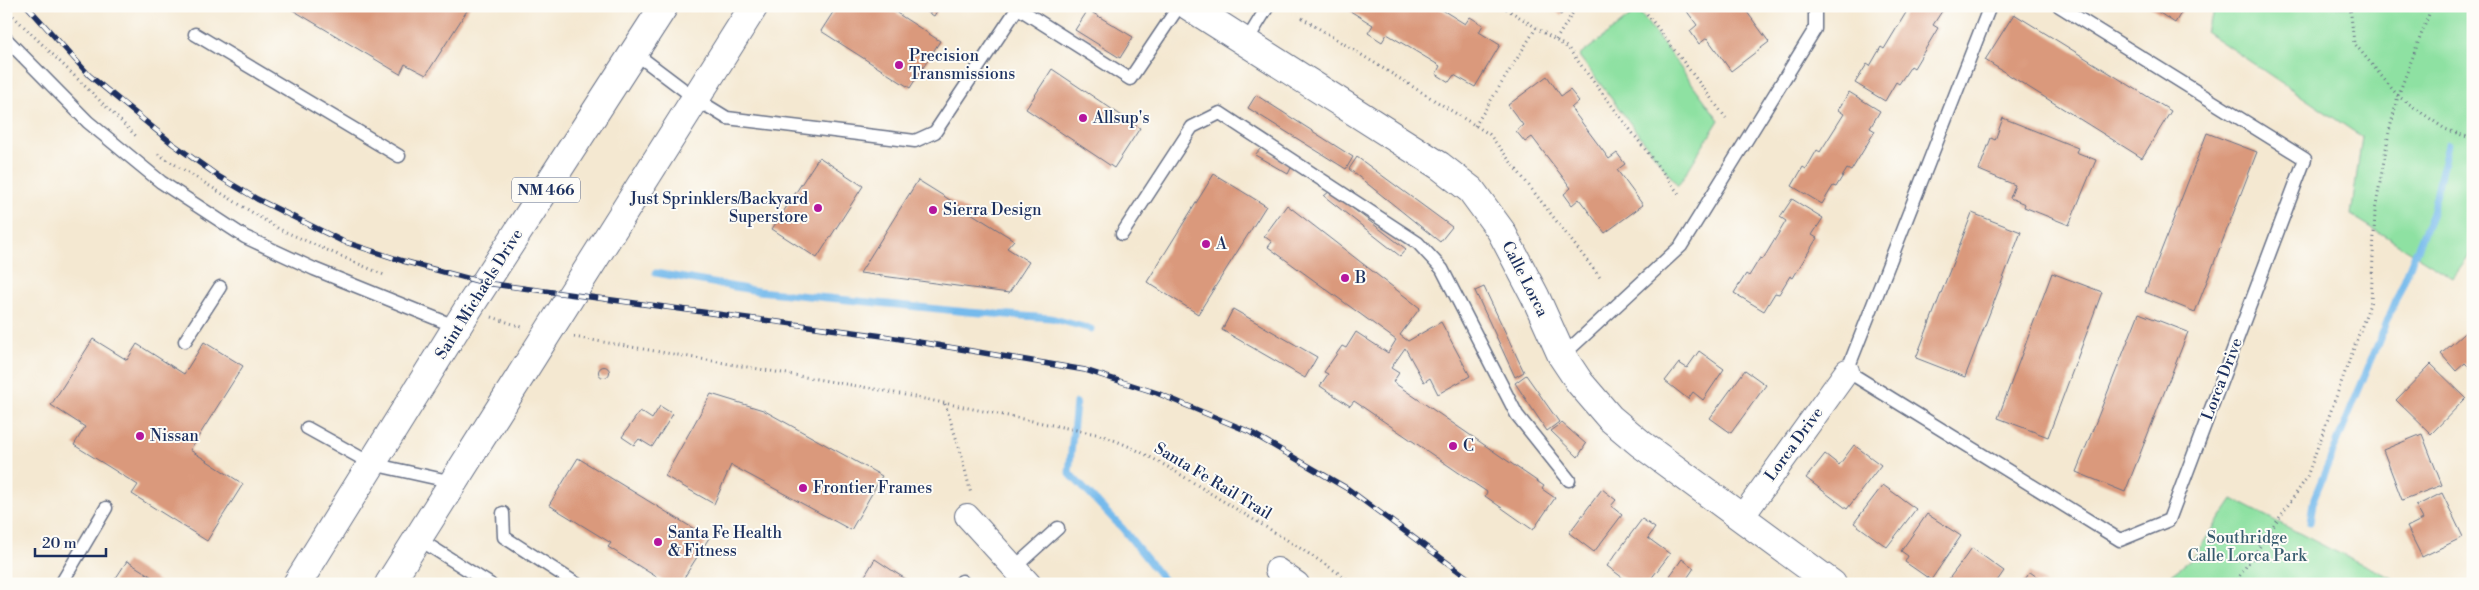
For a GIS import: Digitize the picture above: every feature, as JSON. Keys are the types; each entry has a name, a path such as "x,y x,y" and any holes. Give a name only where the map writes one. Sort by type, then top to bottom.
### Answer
{"main road":[{"name":"Saint Michaels Drive","path":"297,584 457,327 664,6"},
{"path":"388,584 754,6"},
{"name":"Calle Lorca","path":"1189,6 1440,166 1470,190 1501,231 1535,296 1562,356 1580,383 1610,418 1641,444 1832,584"}],"street":[{"name":"Lorca Drive","path":"1742,517 1847,371"},
{"path":"971,520 1022,576"},
{"path":"1277,570 1297,584"}],"lane":[{"path":"635,53 696,99 727,118 915,141 935,132 1018,7 1130,79 1179,6"},
{"path":"1246,42 1268,6"},
{"path":"1562,356 1682,246 1815,29 1815,6"},
{"name":"Lorca Drive","path":"1990,6 1847,371 2120,540 2169,520 2305,159 2059,6"},
{"path":"195,34 399,156"},
{"path":"6,39 95,128 161,182 245,237 314,269 457,327"},
{"path":"1122,234 1192,127 1220,113 1418,243 1442,269 1517,415 1569,480"},
{"path":"185,341 220,287"},
{"path":"307,428 372,464 453,482"},
{"path":"61,584 106,508"},
{"path":"503,513 504,537 577,584"},
{"path":"1022,576 1058,528"},
{"path":"417,538 490,584"}],"path":[{"path":"1502,6 1508,8 1568,48 1679,194"},
{"path":"1556,40 1577,6"},
{"path":"1641,6 1726,118"},
{"path":"2350,6 2354,43 2398,96 2445,129 2473,138"},
{"path":"2234,584 2306,479 2372,301 2375,211 2398,96 2432,6"},
{"path":"1302,18 1489,134 1602,280"},
{"path":"1475,126 1536,28"},
{"path":"945,403 961,453 972,497 971,520"},
{"name":"Santa Fe Rail Trail","path":"1048,424 1114,439 1153,459 1315,557 1354,584"}],"green space":[{"path":"2217,6 2473,6 2473,251 2453,278 2351,215 2362,137 2205,31"},
{"path":"1638,10 1719,120 1678,186 1579,56"},
{"name":"Southridge Calle Lorca Park","path":"2233,499 2330,549 2405,584 2155,584 2160,583 2192,559"}],"building":[{"path":"286,6 470,6 426,75 405,64 400,74"},
{"name":"Precision Transmissions","path":"837,6 886,6 940,41 910,88 821,31"},
{"path":"918,6 940,6 934,16"},
{"path":"1342,6 1436,6 1465,24 1470,17 1483,25 1479,32 1500,45 1475,87 1454,75 1449,82 1436,74 1440,66 1387,34 1382,42 1368,33 1373,25"},
{"path":"1547,6 1566,6 1561,15"},
{"path":"1683,6 1747,6 1744,8 1769,42 1731,71 1707,38 1699,44 1690,31 1697,25"},
{"path":"1900,6 1944,8 1933,25 1938,28 1914,68 1911,66 1899,84 1896,82 1885,101 1855,83 1867,64 1870,66 1881,47 1884,49 1907,11"},
{"path":"2149,6 2185,6 2175,23"},
{"path":"1088,10 1133,37 1120,58 1075,30"},
{"path":"2014,14 2171,111 2142,158 1985,60"},
{"name":"Allsup's","path":"1052,69 1140,128 1114,168 1026,109"},
{"path":"1547,76 1561,96 1570,90 1579,101 1571,108 1609,159 1617,153 1625,164 1617,170 1643,205 1605,233 1579,199 1572,205 1564,194 1571,188 1532,137 1525,142 1516,131 1523,125 1508,105"},
{"path":"1849,92 1880,111 1870,128 1875,131 1851,171 1847,169 1836,187 1833,186 1822,204 1792,186 1803,167 1806,169 1817,150 1820,152 1844,114 1838,110"},
{"path":"1256,95 1353,157 1346,169 1248,108"},
{"path":"2003,118 2078,148 2076,152 2096,160 2069,225 2024,207 2025,204 2010,198 2015,185 1979,170 1991,138 1995,140"},
{"path":"2207,133 2257,152 2195,312 2145,292"},
{"path":"1261,148 1292,166 1288,174 1255,155"},
{"name":"Just Sprinklers/Backyard Superstore","path":"819,157 863,186 817,258 772,229"},
{"path":"1357,157 1452,227 1440,242 1349,169"},
{"name":"A","path":"1214,174 1266,206 1198,314 1147,282"},
{"name":"Sierra Design","path":"918,180 1014,240 1007,248 1029,262 1009,293 860,273"},
{"path":"1330,191 1406,249 1400,256 1324,196"},
{"path":"1792,199 1823,218 1812,235 1817,238 1793,278 1790,276 1779,294 1775,293 1764,311 1734,293 1746,274 1749,276 1760,258 1763,259 1786,221 1780,217"},
{"path":"1287,205 1420,308 1400,335 1408,341 1441,322 1470,376 1438,394 1430,378 1424,382 1405,348 1391,368 1399,373 1393,382 1544,486 1542,489 1555,498 1533,530 1485,496 1487,492 1354,401 1350,406 1320,386 1328,374 1324,372 1342,346 1346,348 1356,332 1388,353 1396,340 1268,247 1272,242 1264,236"},
{"path":"1972,213 2021,232 1965,377 1916,358"},
{"path":"2052,273 2102,292 2048,437 1998,418"},
{"path":"1484,287 1524,372 1515,377 1475,291"},
{"path":"1233,309 1317,357 1305,378 1222,330"},
{"path":"2139,313 2188,332 2125,492 2076,472"},
{"path":"2473,325 2473,371 2465,363 2456,371 2441,354"},
{"name":"Nissan","path":"93,339 127,360 137,344 184,374 204,342 243,366 190,450 243,484 207,541 132,494 138,485 74,445 85,427 51,405"},
{"path":"1699,351 1724,369 1703,400 1693,392 1688,399 1665,381 1679,363 1687,368"},
{"path":"2431,364 2466,398 2431,434 2396,400"},
{"path":"604,366 610,372 604,378 598,372"},
{"path":"1745,370 1766,385 1731,433 1710,418"},
{"path":"1526,375 1559,422 1547,431 1515,383"},
{"path":"711,394 763,410 882,476 851,530 731,465 714,504 665,476"},
{"path":"660,406 673,414 652,447 639,439 634,445 622,437 640,411 652,419"},
{"path":"1562,423 1586,444 1578,457 1551,431"},
{"path":"2422,434 2442,485 2402,500 2383,450"},
{"path":"1854,445 1881,465 1847,509 1806,478 1825,454 1839,465"},
{"path":"578,458 709,538 680,584 668,584 608,547 611,543 549,505"},
{"path":"1883,485 1916,509 1887,547 1854,523"},
{"path":"1602,489 1616,500 1611,506 1622,515 1594,552 1569,533"},
{"path":"2442,493 2463,537 2422,557 2407,527 2423,519 2416,506"},
{"path":"1927,514 1961,536 1931,580 1905,562 1908,556 1901,551"},
{"path":"1642,519 1655,528 1648,538 1670,554 1647,584 1631,584 1607,566"},
{"path":"1972,548 2004,571 1995,584 1945,584"},
{"path":"875,559 896,573 914,584 860,584"},
{"path":"1682,559 1694,568 1686,580 1691,584 1664,584"},
{"path":"127,561 163,584 112,584"},
{"path":"2030,572 2047,584 2022,584"}],"waterway":[{"path":"2310,522 2314,498 2432,213 2448,144"},
{"path":"656,273 758,291 968,312 1051,318 1091,329"},
{"path":"1076,403 1069,473 1123,529 1167,584"}],"railway":[{"path":"27,6 89,75 173,144 218,176 257,199 342,241 403,261 485,283 883,336 1085,370 1157,393 1250,432 1348,489 1476,584"}],"place":[{"name":"Precision Transmissions","path":"899,65"},
{"name":"Allsup's","path":"1083,118"},
{"name":"Just Sprinklers/Backyard Superstore","path":"818,208"},
{"name":"Sierra Design","path":"933,210"},
{"name":"A","path":"1206,244"},
{"name":"B","path":"1345,278"},
{"name":"Nissan","path":"140,436"},
{"name":"C","path":"1453,446"},
{"name":"Frontier Frames","path":"803,488"},
{"name":"Santa Fe Health & Fitness","path":"658,542"}]}
